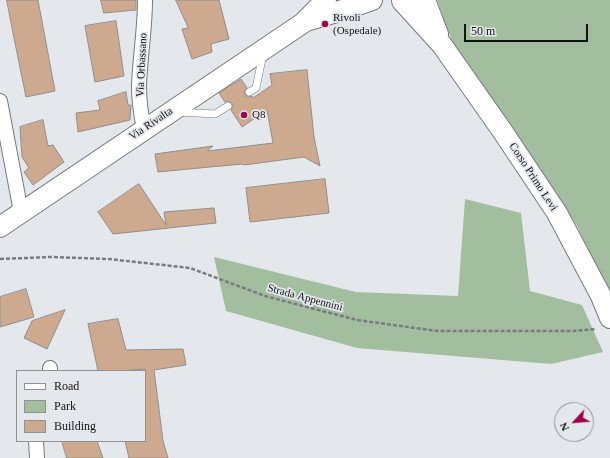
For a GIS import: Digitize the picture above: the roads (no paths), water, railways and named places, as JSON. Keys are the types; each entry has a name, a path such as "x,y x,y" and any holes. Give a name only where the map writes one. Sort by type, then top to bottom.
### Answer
{"street":[{"name":"Via Orbassano","path":"144,129 141,114 139,87 145,0"},
{"name":"Via Rivalta","path":"0,227 302,22 326,0"},
{"name":"Via Rivalta","path":"302,22 374,0"},
{"path":"374,0 393,4 403,0"},
{"name":"Corso Primo Levi","path":"403,0 442,45 557,213 601,296 606,323"},
{"name":"Corso Primo Levi","path":"425,0 442,45"},
{"path":"0,101 21,212"},
{"path":"36,442 37,458"}],"lane":[{"path":"249,92 256,88 264,48"},
{"path":"170,112 215,114 228,106"}],"place":[{"name":"Rivoli (Ospedale)","path":"325,24"},
{"name":"Q8","path":"244,115"}]}
